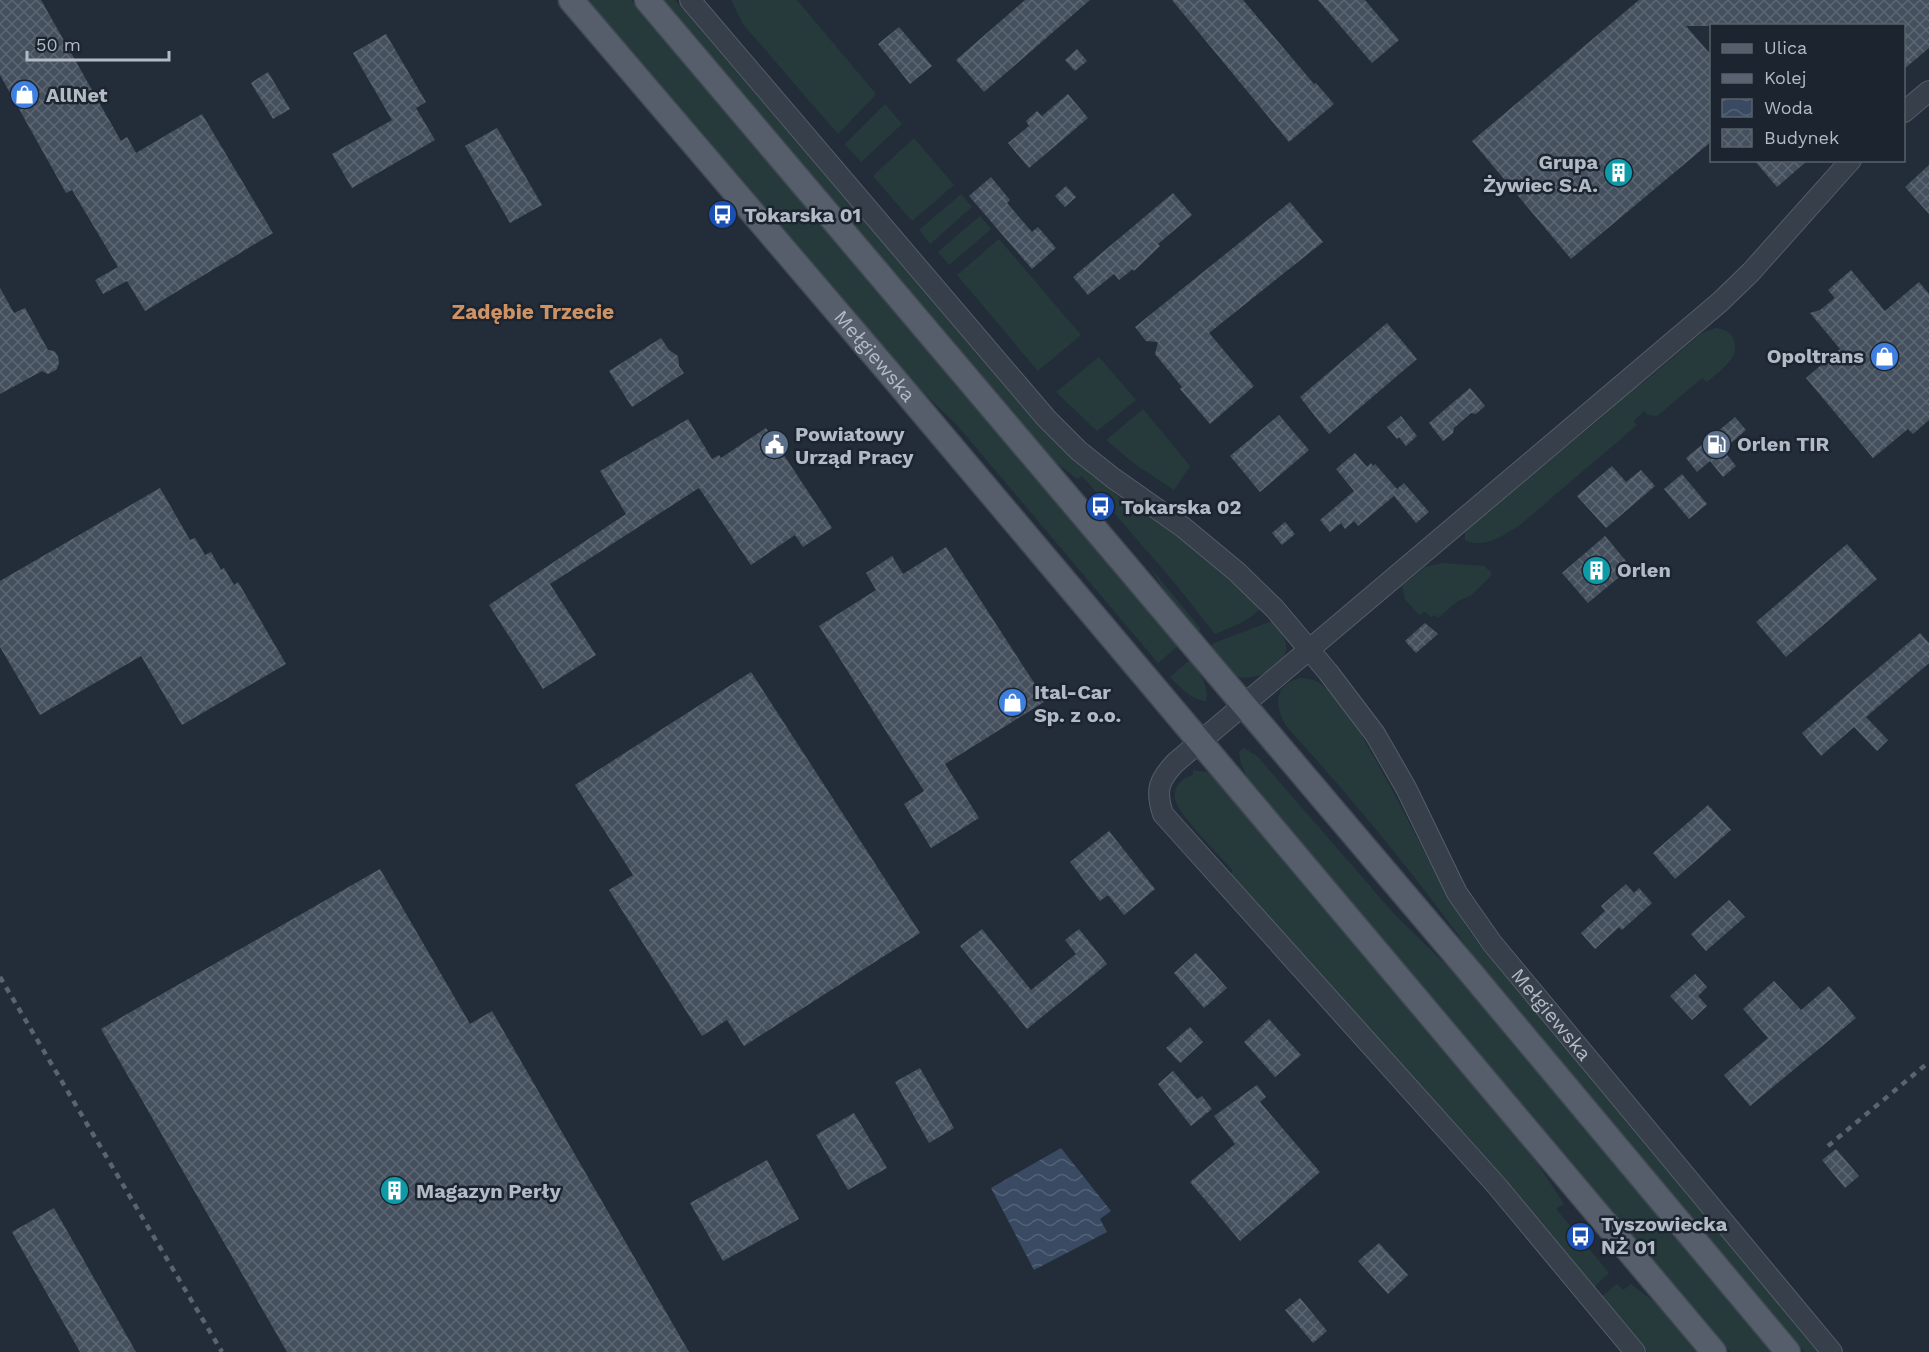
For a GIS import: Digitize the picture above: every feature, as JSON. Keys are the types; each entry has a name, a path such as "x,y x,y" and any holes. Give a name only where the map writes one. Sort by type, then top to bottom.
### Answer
{"main road":[{"name":"Mełgiewska","path":"571,0 892,376 1714,1352"},
{"name":"Mełgiewska","path":"647,0 1464,964 1788,1352"}],"street":[{"name":"Mełgiewska","path":"690,0 1046,418 1079,451 1113,478 1219,555 1262,596 1309,650 1351,700 1375,734 1406,788 1457,893 1491,943 1832,1352"},
{"path":"1905,111 1929,91"},
{"path":"1635,1352 1497,1186 1163,814 1158,791 1163,776 1200,743 1720,302 1751,272 1849,162"}],"green space":[{"path":"584,0 631,0 1178,646 1158,663 957,425 901,371"},
{"path":"660,0 675,0 1040,426 1120,498 1180,538 1246,594 1260,609 1255,614 1215,634 1174,582 1082,476 1077,479 1038,448"},
{"path":"731,0 797,0 876,94 838,134 743,24"},
{"path":"885,104 902,124 861,162 845,144"},
{"path":"914,138 954,185 912,221 873,176"},
{"path":"961,194 972,207 930,244 919,230"},
{"path":"980,216 991,229 949,265 938,252"},
{"path":"999,239 1081,335 1038,371 957,275"},
{"path":"1716,328 1730,333 1735,347 1734,353 1727,364 1707,382 1702,378 1657,416 1648,415 1644,411 1634,421 1637,425 1515,528 1487,542 1472,543 1465,540 1465,533 1474,523 1600,419 1631,389 1644,382 1702,333"},
{"path":"1099,357 1136,400 1097,431 1056,392"},
{"path":"1143,409 1190,466 1174,490 1136,465 1106,440"},
{"path":"1443,563 1484,566 1491,572 1491,576 1470,596 1458,601 1438,618 1435,615 1431,617 1425,612 1419,615 1405,599 1402,586 1425,567"},
{"path":"1149,566 1201,629 1196,633 1179,613"},
{"path":"1272,621 1286,645 1282,660 1268,672 1250,677 1234,675 1209,647 1214,643"},
{"path":"1190,660 1205,685 1206,701 1191,696 1170,677"},
{"path":"1301,678 1313,680 1322,685 1350,716 1471,934 1818,1352 1805,1352 1477,961 1386,841 1287,727 1280,712 1279,697 1285,685"},
{"path":"1244,748 1257,756 1395,915 1469,987 1774,1352 1730,1352 1248,780 1239,752"},
{"path":"1193,770 1207,772 1213,776 1516,1131 1564,1204 1556,1209 1609,1273 1593,1288 1229,875 1233,871 1192,825 1175,799 1177,786 1182,780 1193,775"},
{"path":"1617,1284 1623,1290 1631,1284 1662,1308 1699,1352 1647,1352 1601,1297"}],"water":[{"path":"1061,1148 1111,1211 1100,1219 1107,1232 1034,1270 991,1188"}],"building":[{"path":"0,0 41,0 121,141 127,137 136,153 202,114 273,233 145,311 127,281 103,294 95,280 118,267 72,190 66,193 0,75"},
{"path":"1025,0 1090,0 984,92 956,60"},
{"path":"1172,0 1243,0 1314,84 1316,83 1334,104 1289,142"},
{"path":"1318,0 1365,0 1399,40 1372,63"},
{"path":"1639,0 1929,0 1929,48 1905,68 1905,24 1686,26 1710,54 1710,143 1571,259 1472,141"},
{"path":"899,27 932,66 910,84 878,44"},
{"path":"386,34 426,102 416,108 435,140 352,188 332,154 392,120 353,53"},
{"path":"1077,49 1087,61 1075,71 1065,60"},
{"path":"268,72 290,109 273,119 251,83"},
{"path":"1068,94 1088,118 1029,168 1008,143 1029,126 1026,121 1037,111 1042,116"},
{"path":"497,128 542,205 510,223 465,146"},
{"path":"1756,162 1806,162 1777,187"},
{"path":"1929,165 1929,214 1905,187"},
{"path":"991,177 1010,200 1007,203 1032,232 1038,227 1056,248 1032,269 969,196"},
{"path":"1066,186 1076,197 1065,207 1055,196"},
{"path":"1173,193 1192,215 1158,244 1160,246 1134,271 1133,269 1119,280 1114,274 1088,295 1073,277"},
{"path":"1290,202 1323,242 1209,333 1254,386 1210,424 1180,389 1182,387 1155,354 1158,342 1146,341 1135,327"},
{"path":"1851,270 1885,311 1919,282 1929,294 1929,420 1913,434 1908,429 1873,458 1806,378 1840,349 1810,313 1820,310 1835,298 1828,290"},
{"path":"0,288 14,313 25,308 48,350 54,351 58,356 59,364 56,370 48,374 42,371 0,394"},
{"path":"1387,323 1417,359 1329,434 1300,397"},
{"path":"661,338 669,350 678,356 679,366 684,373 632,407 609,371"},
{"path":"1470,388 1485,406 1476,414 1471,413 1443,441 1429,423"},
{"path":"1279,415 1309,450 1260,492 1230,456"},
{"path":"1401,416 1417,436 1406,446 1387,427"},
{"name":"Orlen TIR","path":"1735,417 1746,430 1723,450 1736,466 1723,477 1710,461 1697,472 1686,458"},
{"path":"688,419 712,459 719,455 721,458 766,428 832,528 803,547 795,535 751,565 699,488 550,584 596,655 543,689 489,605 626,514 600,471"},
{"path":"1355,453 1367,467 1371,463 1373,466 1375,464 1397,489 1404,483 1429,512 1416,523 1394,496 1358,526 1354,521 1345,529 1341,523 1330,532 1320,520 1354,491 1336,469"},
{"name":"Orlen","path":"1612,466 1626,482 1641,470 1655,486 1606,528 1577,496"},
{"name":"Orlen","path":"1682,474 1707,504 1689,519 1664,489"},
{"path":"160,488 190,540 195,538 205,555 211,552 221,570 224,568 234,585 238,582 286,664 182,725 141,656 40,715 0,647 0,581"},
{"path":"1285,522 1295,534 1282,545 1272,533"},
{"name":"Orlen","path":"1605,536 1631,567 1588,603 1562,573"},
{"path":"1847,544 1877,579 1786,657 1756,622"},
{"path":"946,547 1042,695 1044,702 945,764 979,818 931,848 904,804 924,791 819,626 876,590 866,573 892,556 903,574"},
{"path":"1425,623 1438,634 1416,653 1405,641"},
{"path":"1920,633 1929,643 1929,663 1866,717 1888,740 1877,751 1854,727 1821,756 1802,733"},
{"path":"751,672 920,933 744,1046 727,1020 702,1036 609,890 633,875 575,785"},
{"path":"1708,805 1731,830 1675,879 1653,853"},
{"path":"1109,831 1155,889 1124,915 1108,895 1100,901 1070,862"},
{"name":"Magazyn Perły","path":"380,869 470,1024 492,1011 689,1352 287,1352 101,1029"},
{"path":"1626,884 1634,893 1639,888 1652,903 1622,930 1619,927 1595,949 1581,933 1605,911 1601,906"},
{"path":"1729,900 1745,917 1706,951 1691,934"},
{"path":"982,929 1031,990 1076,954 1065,940 1079,929 1107,964 1027,1029 960,946"},
{"path":"1196,953 1227,988 1204,1008 1174,973"},
{"path":"1695,974 1707,987 1698,996 1707,1006 1692,1020 1670,996"},
{"path":"1774,981 1801,1010 1829,986 1856,1018 1750,1106 1724,1075 1768,1038 1743,1009"},
{"path":"1269,1019 1301,1055 1275,1077 1244,1042"},
{"path":"1190,1027 1203,1042 1180,1063 1166,1048"},
{"path":"920,1068 954,1128 929,1143 895,1082"},
{"path":"1173,1071 1197,1099 1202,1096 1212,1109 1191,1126 1158,1084"},
{"path":"1257,1085 1266,1097 1260,1102 1320,1172 1240,1241 1190,1182 1235,1144 1214,1116"},
{"path":"854,1113 887,1168 848,1190 816,1135"},
{"path":"1836,1149 1859,1176 1845,1188 1822,1160"},
{"path":"767,1160 799,1219 723,1261 690,1203"},
{"path":"54,1208 136,1352 80,1352 12,1232"},
{"path":"1379,1243 1408,1275 1388,1294 1358,1261"},
{"path":"1300,1298 1327,1331 1313,1343 1285,1310"}],"railway":[{"path":"0,977 222,1352"},
{"path":"1828,1146 1929,1062"}],"place":[{"name":"AllNet","path":"25,95"},
{"name":"Grupa Żywiec S.A.","path":"1619,173"},
{"name":"Tokarska 01","path":"723,215"},
{"name":"Opoltrans","path":"1885,356"},
{"name":"Orlen TIR","path":"1716,444"},
{"name":"Powiatowy Urząd Pracy","path":"774,445"},
{"name":"Tokarska 02","path":"1100,507"},
{"name":"Orlen","path":"1596,570"},
{"name":"Ital-Car Sp. z o.o.","path":"1013,703"},
{"name":"Magazyn Perły","path":"395,1191"},
{"name":"Tyszowiecka NŻ 01","path":"1580,1236"}],"district":[{"name":"Zadębie Trzecie","path":"533,311"}]}
